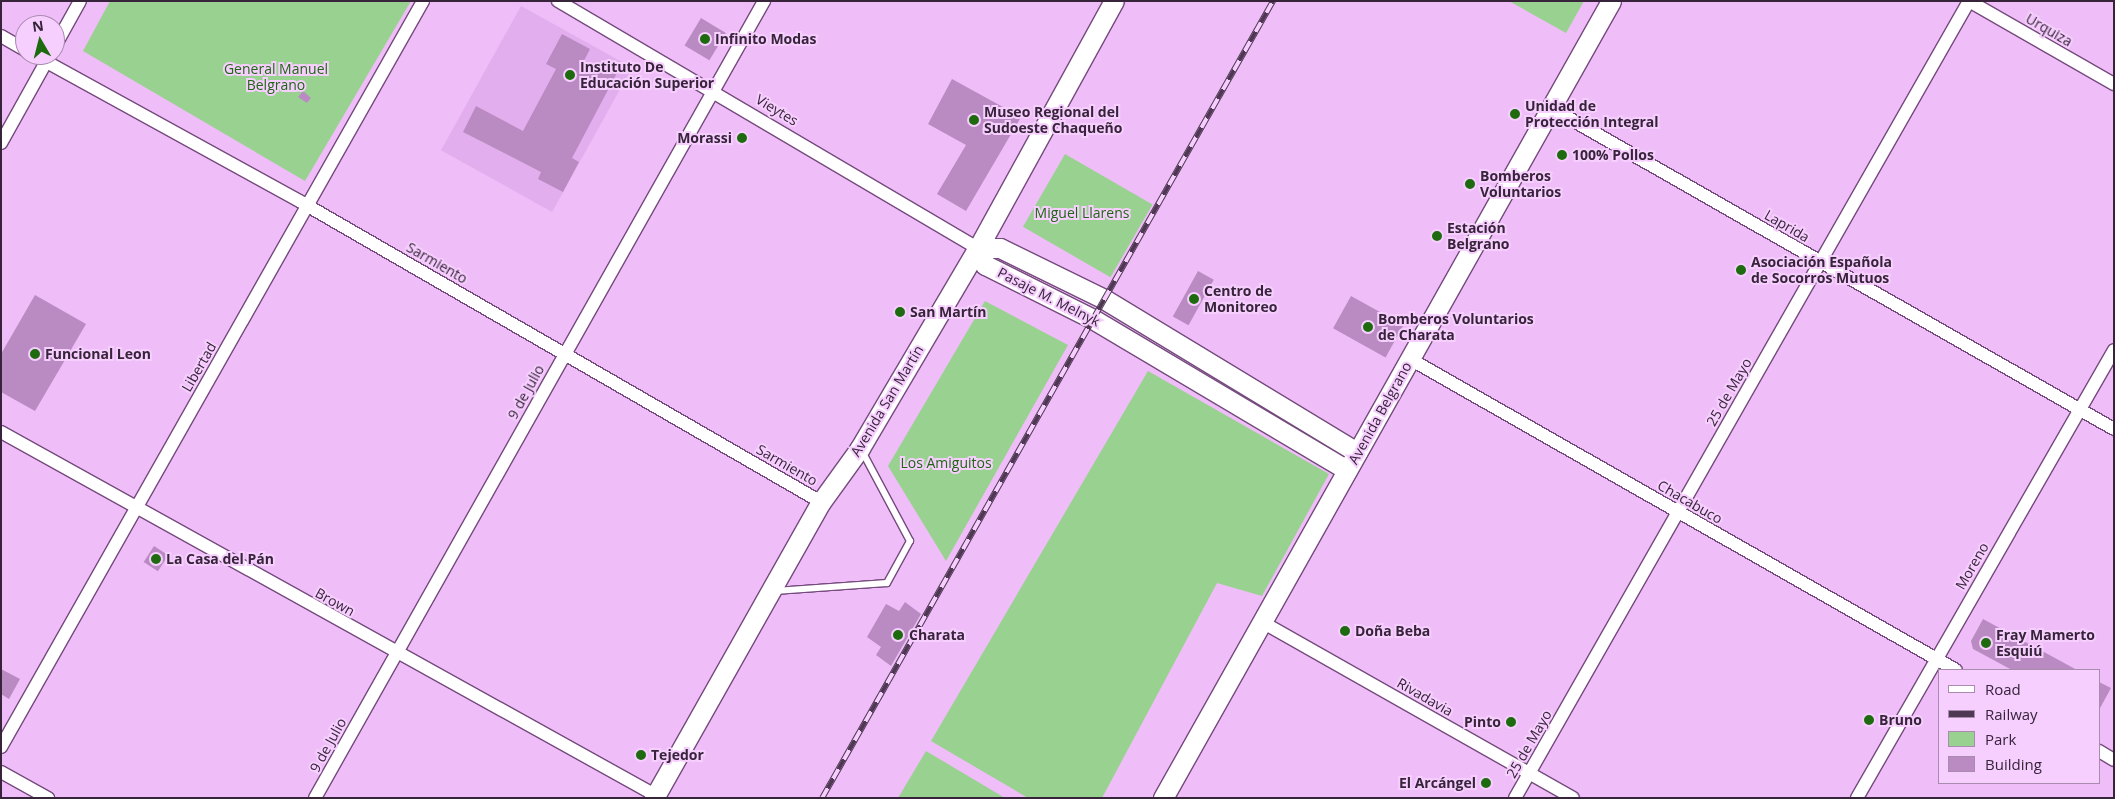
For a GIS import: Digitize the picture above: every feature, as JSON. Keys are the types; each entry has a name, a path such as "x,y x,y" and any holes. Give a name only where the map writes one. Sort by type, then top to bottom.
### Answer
{"main road":[{"name":"Avenida San Martín","path":"654,797 821,502 860,448 978,248 1114,1"},
{"name":"Avenida Belgrano","path":"1163,798 1611,1"},
{"name":"Pasaje M. Melnyk","path":"1347,470 1093,319 985,265 978,248 1000,248 1104,299 1357,452"}],"street":[{"path":"65,28 80,1"},
{"name":"Libertad","path":"1,747 423,1"},
{"name":"Vieytes","path":"558,1 714,90 978,248"},
{"name":"9 de Julio","path":"315,798 764,1"},
{"name":"Urquiza","path":"1969,1 2114,84"},
{"name":"25 de Mayo","path":"1515,798 1969,1"},
{"path":"1,36 15,44"},
{"path":"1,143 45,65"},
{"name":"Sarmiento","path":"59,65 308,206 821,502"},
{"name":"Laprida","path":"1551,108 2114,429"},
{"name":"Moreno","path":"1857,798 2114,350"},
{"name":"Chacabuco","path":"1410,359 1954,669"},
{"name":"Brown","path":"1,432 654,797"},
{"name":"Rivadavia","path":"1262,622 1573,798"},
{"path":"2100,752 2114,760"},
{"path":"1,772 48,798"}],"lane":[{"path":"772,591 887,583 910,541 860,448"}],"shaded area":[{"path":"521,6 632,68 552,212 441,150"}],"green space":[{"name":"General Manuel Belgrano","path":"110,1 411,1 305,181 83,51"},
{"path":"1509,1 1584,1 1566,33"},
{"name":"Miguel Llarens","path":"1065,154 1152,204 1110,277 1023,227"},
{"name":"Los Amiguitos","path":"985,301 1068,345 946,561 888,466"},
{"path":"1148,371 1329,474 1262,596 1217,583 1102,798 1028,798 931,741"},
{"path":"926,751 1005,798 898,798"}],"building":[{"name":"Infinito Modas","path":"701,18 726,33 709,60 685,45"},
{"path":"562,34 590,49 581,67 597,75 603,63 618,71 572,158 579,162 563,192 538,179 541,172 463,132 476,106 523,131 556,69 546,64"},
{"name":"Museo Regional del Sudoeste Chaqueño","path":"952,79 1021,117 966,211 937,194 966,145 928,124"},
{"path":"303,91 311,98 307,103 298,97"},
{"name":"Centro de Monitoreo","path":"1198,271 1214,280 1189,325 1173,316"},
{"path":"35,295 86,324 35,411 1,392 1,354"},
{"name":"Bomberos Voluntarios de Charata","path":"1351,296 1403,325 1386,357 1333,328"},
{"name":"La Casa del Pán","path":"154,546 168,555 158,571 144,562"},
{"path":"905,602 921,614 891,666 876,655 881,647 867,637 886,604 899,611"},
{"path":"1983,619 2075,669 2010,669 1973,649 1971,641"},
{"path":"1,669 20,679 9,699 1,694"},
{"path":"2100,682 2111,688 2100,708"}],"railway":[{"path":"822,798 1273,1"}],"place":[{"name":"Infinito Modas","path":"705,39"},
{"name":"Instituto De Educación Superior","path":"570,75"},
{"name":"Unidad de Protección Integral","path":"1515,114"},
{"name":"Museo Regional del Sudoeste Chaqueño","path":"974,120"},
{"name":"Morassi","path":"742,138"},
{"name":"100% Pollos","path":"1562,155"},
{"name":"Bomberos Voluntarios","path":"1470,184"},
{"name":"Estación Belgrano","path":"1437,236"},
{"name":"Asociación Española de Socorros Mutuos","path":"1741,270"},
{"name":"Centro de Monitoreo","path":"1194,299"},
{"name":"San Martín","path":"900,312"},
{"name":"Bomberos Voluntarios de Charata","path":"1368,327"},
{"name":"Funcional Leon","path":"35,354"},
{"name":"La Casa del Pán","path":"156,559"},
{"name":"Doña Beba","path":"1345,631"},
{"name":"Charata","path":"898,635"},
{"name":"Fray Mamerto Esquiú","path":"1986,643"},
{"name":"Bruno","path":"1869,720"},
{"name":"Pinto","path":"1511,722"},
{"name":"Tejedor","path":"641,755"},
{"name":"El Arcángel","path":"1486,783"}]}
